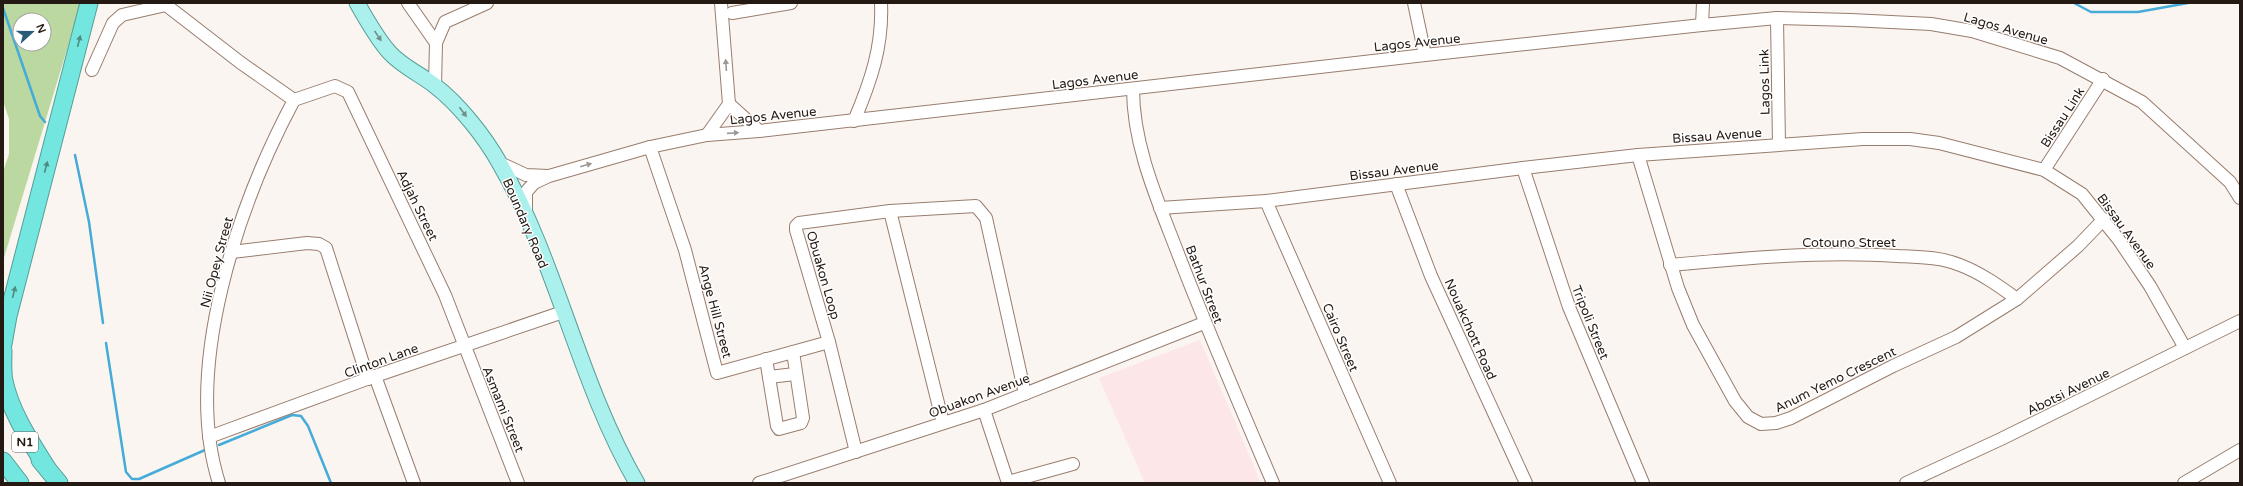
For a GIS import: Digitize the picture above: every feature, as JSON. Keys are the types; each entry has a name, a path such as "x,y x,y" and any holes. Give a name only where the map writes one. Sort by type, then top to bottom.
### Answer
{"highway":[{"path":"3,344 13,294 89,3"},
{"path":"3,350 4,380 9,400 26,434 47,468"},
{"name":"N1","path":"3,416 59,483"},
{"name":"N1","path":"3,460 20,483"},
{"path":"3,480 7,483"}],"main road":[{"name":"Boundary Road","path":"357,3 391,54 401,64 435,86 458,106 500,163 527,220 611,433 637,483"}],"street":[{"path":"408,3 436,42"},
{"path":"435,86 436,42 445,22 486,3"},
{"path":"707,136 729,104 721,3"},
{"path":"732,13 791,3"},
{"path":"854,121 879,53 882,25 881,3"},
{"path":"1414,3 1425,55"},
{"path":"1702,25 1703,3"},
{"path":"92,70 113,23 122,15 166,6 240,63 294,100"},
{"name":"Lagos Avenue","path":"527,220 524,204 526,192 534,183 549,176 650,147 707,136 854,121 1425,55 1777,18 1931,24 1972,30 2060,58 2103,79 2142,102 2235,179 2240,198"},
{"name":"Lagos Link","path":"1777,18 1778,144"},
{"name":"Bissau Link","path":"2044,170 2103,79"},
{"name":"Adjah Street","path":"294,100 335,86 348,92 445,295 464,345"},
{"name":"Bathur Street","path":"1134,89 1133,110 1146,167 1160,208 1204,323 1273,483"},
{"name":"Nii Opey Street","path":"219,483 208,437 207,374 218,307 232,252 248,200 277,132 294,100"},
{"path":"729,104 759,131"},
{"name":"Bissau Avenue","path":"1160,208 1266,201 1523,168 1638,155 1863,139 1910,140 1939,143 1983,153 2044,170 2082,194 2104,220 2150,286 2185,348"},
{"name":"Ange Hill Street","path":"650,147 685,250 717,373 829,342"},
{"name":"Anum Yemo Crescent","path":"1638,155 1670,265 1693,325 1735,401 1748,417 1761,424 1776,423 1791,418 1893,366 1956,337 2017,299 2073,251 2104,220"},
{"name":"Lagos Avenue","path":"500,163 526,175 549,176"},
{"name":"Tripoli Street","path":"1523,168 1569,307 1643,483"},
{"name":"Nouakchott Road","path":"1396,184 1431,276 1526,483"},
{"name":"Cairo Street","path":"1266,201 1390,483"},
{"path":"943,423 890,211 976,206 982,210 986,218 1025,394"},
{"name":"Obuakon Loop","path":"856,452 829,342 796,226 799,223 890,211"},
{"path":"232,252 307,243 319,244 326,248 372,378 414,483"},
{"name":"Cotouno Street","path":"1670,265 1749,258 1829,254 1871,254 1930,258 1959,264 1985,277 2017,299"},
{"name":"Clinton Lane","path":"208,437 464,345 563,312"},
{"name":"Abotsi Avenue","path":"1906,483 2001,440 2240,321"},
{"name":"Obuakon Avenue","path":"759,483 775,481 856,452 984,410 1204,323"},
{"name":"Asmami Street","path":"464,345 518,483"},
{"path":"766,359 777,426 779,429 801,423 803,418 795,374 793,352"},
{"path":"769,377 795,374"},
{"path":"984,410 1008,483 1073,464"},
{"path":"2184,483 2239,454"}],"shaded area":[{"path":"1200,340 1261,483 1145,483 1099,378"}],"green space":[{"path":"3,3 81,3 3,261 3,172 9,154 9,119 3,101"}],"waterway":[{"path":"2074,3 2091,12 2138,12 2188,3"},
{"path":"3,8 40,116 45,122"},
{"path":"75,155 89,222 103,323"},
{"path":"106,343 126,472 132,479 139,479 205,450"},
{"path":"219,445 292,415 301,416 308,426 331,483"}]}
